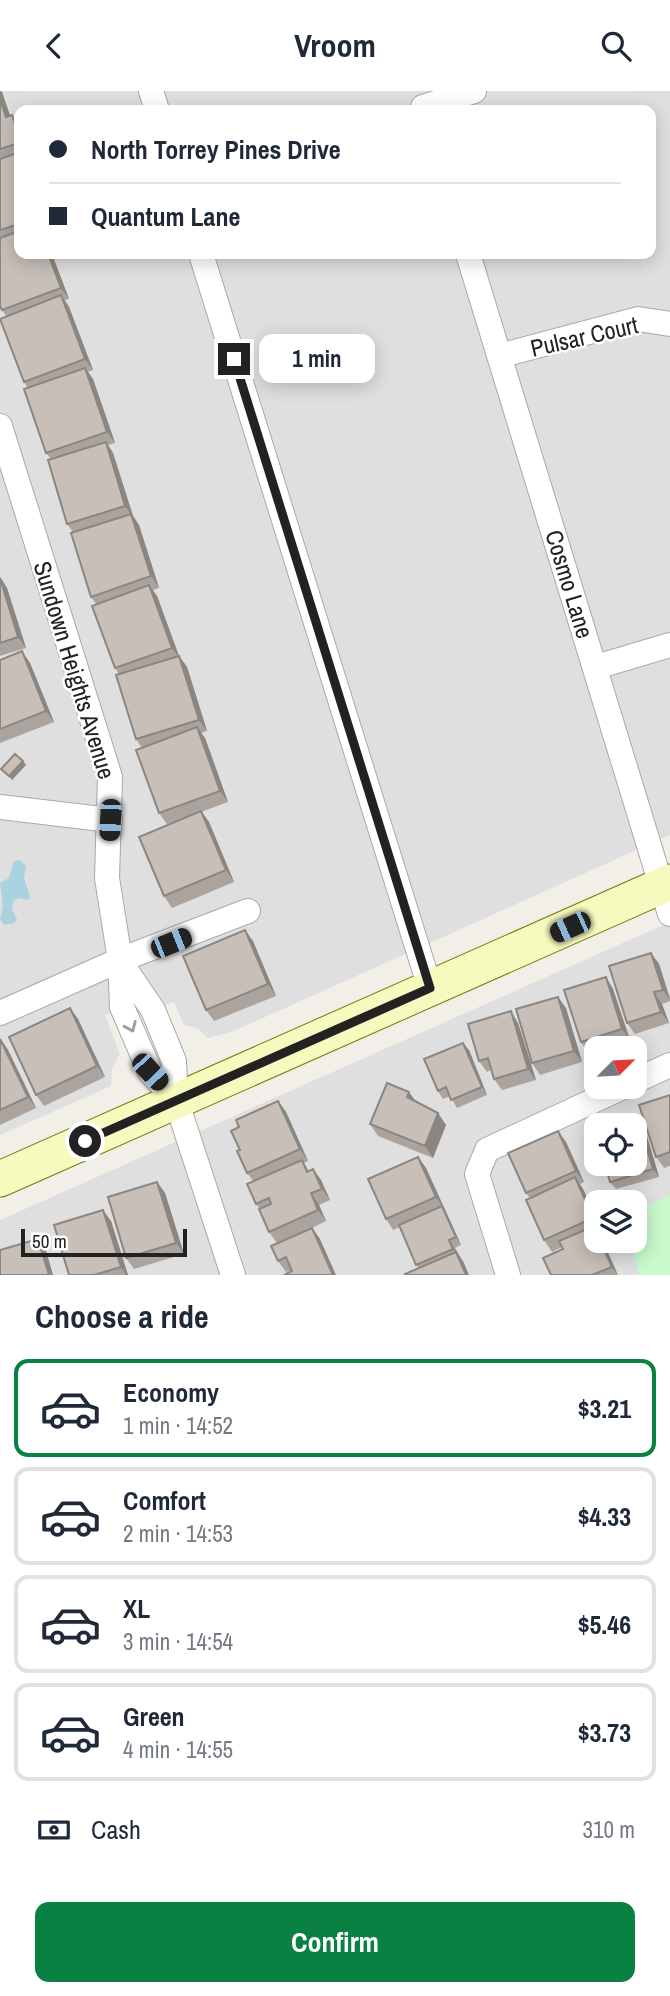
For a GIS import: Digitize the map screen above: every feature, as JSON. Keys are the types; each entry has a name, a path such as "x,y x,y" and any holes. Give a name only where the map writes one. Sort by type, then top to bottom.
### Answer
{"street":[{"path":"421,103 474,91"},
{"path":"203,259 430,988"},
{"name":"Cosmo Lane","path":"470,259 668,894"},
{"name":"Pulsar Court","path":"499,356 638,319 670,324"},
{"name":"Sundown Heights Avenue","path":"0,426 110,777 107,878 120,960 122,1007 150,1072 176,1100"},
{"path":"596,667 670,645"},
{"path":"0,807 110,820"},
{"path":"0,1179 430,988 668,894"},
{"path":"0,1013 120,960 248,911"},
{"path":"648,1075 670,1065"},
{"path":"508,1275 477,1174 487,1150 597,1099"},
{"path":"176,1100 233,1275"}],"shaded area":[{"path":"0,91 670,91 670,835 234,1031 208,1038 197,1028 184,1025 174,1002 141,1015 135,1002 105,1015 120,1054 112,1068 111,1086 0,1135"},
{"path":"670,922 670,1275 0,1275 0,1220"}],"green space":[{"path":"670,1196 670,1275 640,1275 634,1253 647,1253 647,1206"}],"water":[{"path":"20,860 26,866 24,878 30,896 28,900 20,898 13,901 12,909 17,919 14,923 4,925 0,919 3,907 0,883 9,878 14,861"}],"building":[{"path":"0,99 6,117 12,115 14,121 14,145 0,149"},
{"path":"14,154 14,226 0,230 0,159"},
{"path":"14,233 14,259 50,259 61,288 2,310 0,238"},
{"path":"61,295 85,359 24,382 0,319"},
{"path":"85,368 107,432 46,453 24,389"},
{"path":"106,442 125,506 67,524 48,460"},
{"path":"131,514 151,576 91,597 71,533"},
{"path":"0,578 18,637 0,643"},
{"path":"149,585 172,648 115,668 92,606"},
{"path":"22,651 46,711 0,729 0,660"},
{"path":"179,656 199,720 136,739 116,675"},
{"path":"197,727 220,791 159,813 136,750"},
{"path":"15,754 23,761 9,776 1,769"},
{"path":"201,811 226,870 164,896 139,837"},
{"path":"245,930 268,984 206,1010 183,956"},
{"path":"651,953 663,990 654,992 661,1012 627,1023 609,966"},
{"path":"606,977 622,1029 600,1036 584,1036 584,1041 581,1042 564,990"},
{"path":"558,997 574,1051 532,1063 516,1009"},
{"path":"70,1008 97,1066 36,1095 9,1037"},
{"path":"511,1011 528,1069 494,1079 488,1058 479,1061 468,1024"},
{"path":"0,1039 28,1097 0,1110"},
{"path":"463,1043 482,1087 451,1100 446,1087 438,1091 424,1059"},
{"path":"387,1083 409,1092 407,1097 438,1113 425,1146 370,1124"},
{"path":"670,1095 670,1152 656,1157 647,1129 647,1113 642,1113 639,1105"},
{"path":"278,1101 300,1149 247,1173 231,1131 239,1127 236,1120"},
{"path":"558,1131 576,1171 526,1193 508,1153"},
{"path":"647,1149 653,1169 647,1171"},
{"path":"418,1157 436,1197 386,1219 368,1179"},
{"path":"302,1160 307,1172 313,1169 322,1189 311,1193 318,1210 269,1232 259,1209 271,1204 269,1198 256,1204 247,1184"},
{"path":"608,1176 630,1176 610,1182"},
{"path":"575,1177 584,1198 584,1222 544,1240 526,1200"},
{"path":"157,1182 176,1243 126,1258 108,1197"},
{"path":"442,1206 456,1237 449,1240 453,1249 416,1265 399,1225"},
{"path":"103,1210 121,1267 94,1275 69,1275 54,1225"},
{"path":"312,1228 333,1275 284,1275 292,1271 286,1257 278,1261 271,1246"},
{"path":"584,1230 584,1253 606,1253 612,1267 592,1275 551,1275 543,1258 563,1249 559,1241"},
{"path":"38,1239 49,1275 0,1275 0,1250"},
{"path":"456,1252 466,1275 405,1274"}],"route":[{"path":"85,1141 430,988 234,359"}]}
